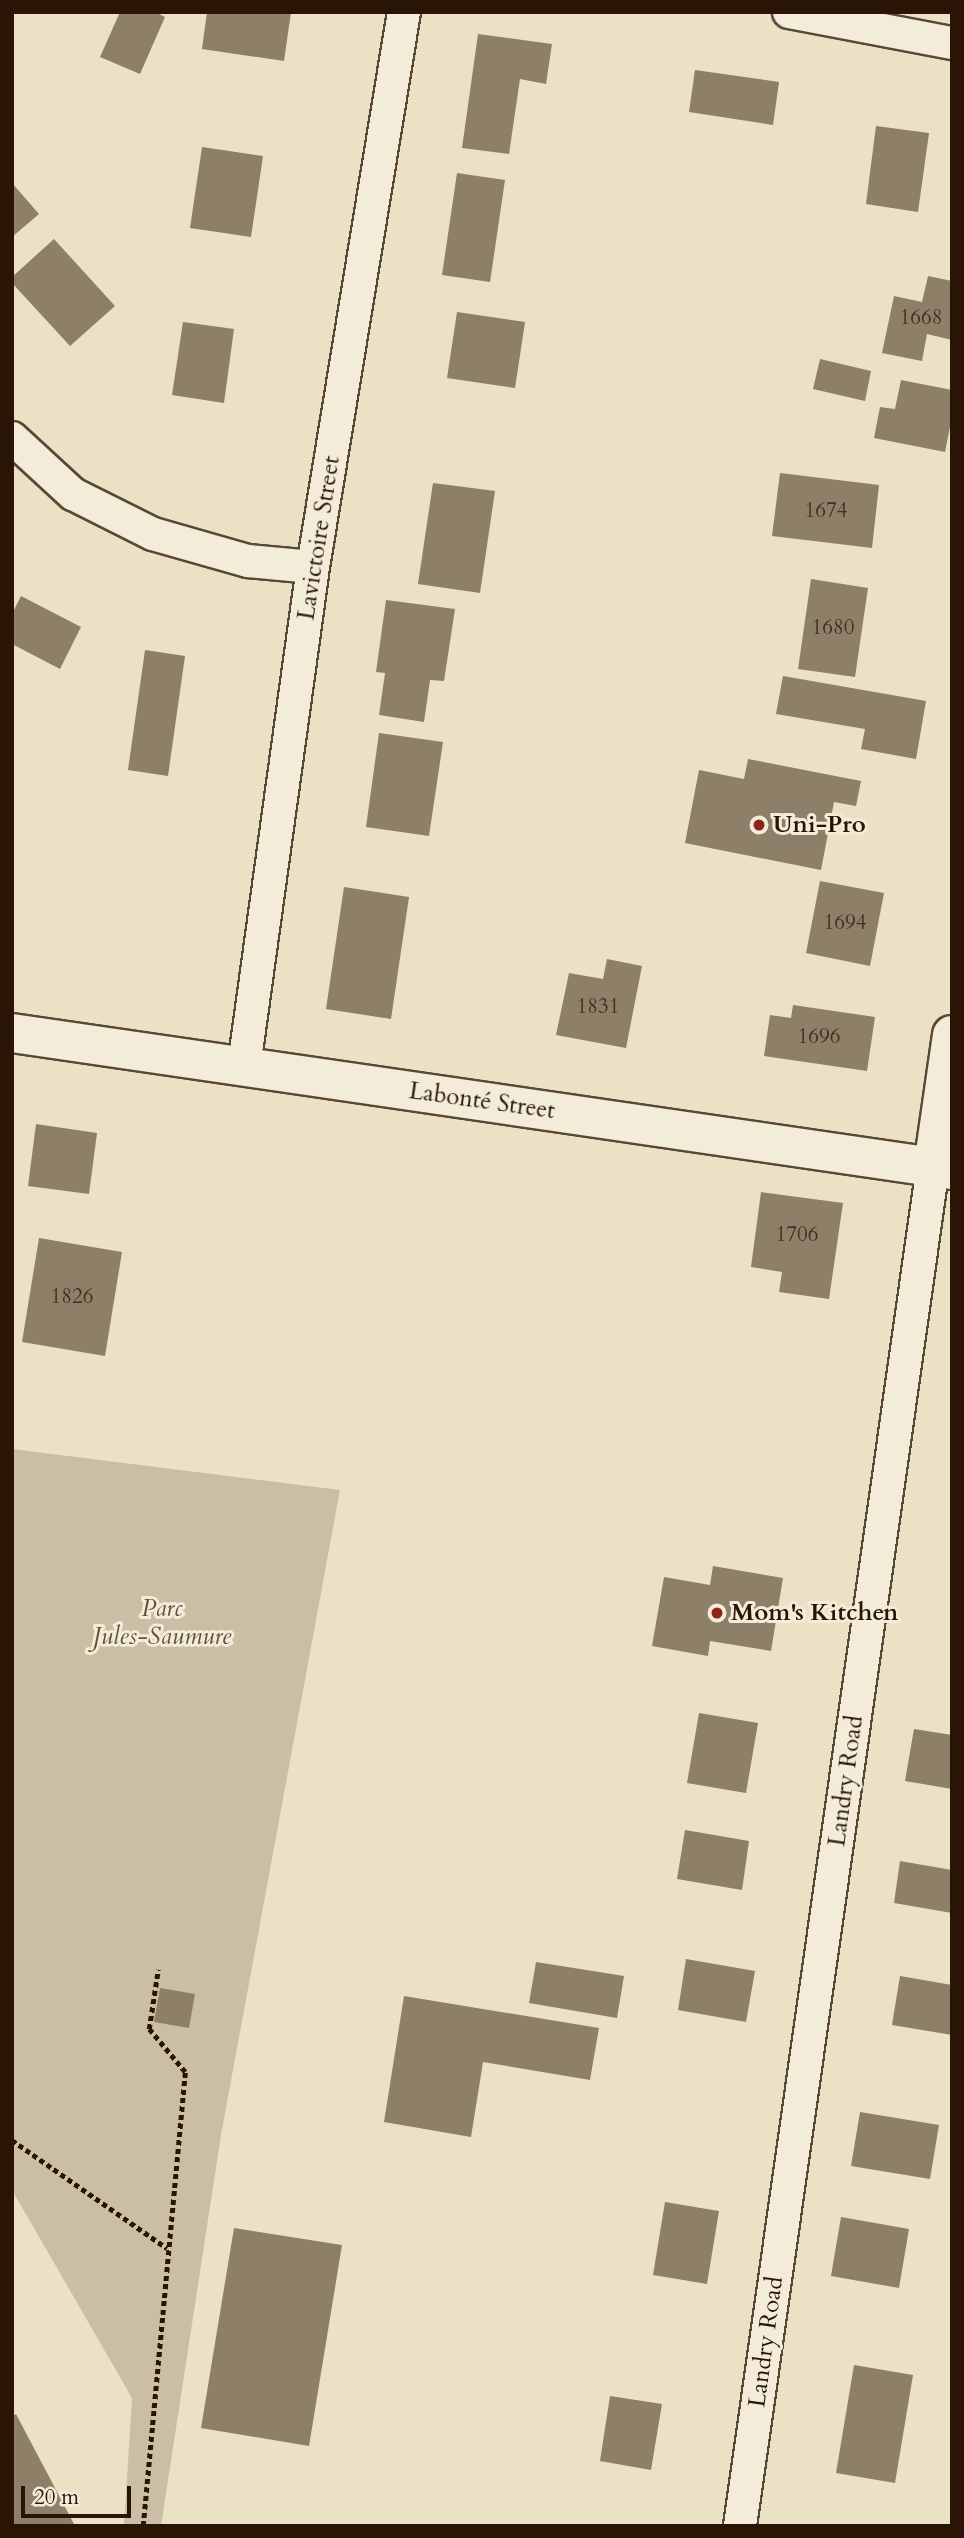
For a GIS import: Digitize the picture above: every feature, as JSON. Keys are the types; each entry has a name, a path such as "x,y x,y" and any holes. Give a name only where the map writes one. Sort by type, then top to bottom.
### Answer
{"street":[{"name":"Lavictoire Street","path":"244,1066 313,567 404,12"},
{"path":"789,12 952,43"},
{"path":"12,438 73,494 153,534 248,561 313,567"},
{"name":"Labonté Street","path":"12,1033 943,1169"},
{"name":"Landry Road","path":"740,2526 943,1169 952,1035"}],"path":[{"path":"143,2526 185,2072 149,2029 158,1970"},
{"path":"12,2140 167,2248"}],"green space":[{"name":"Parc Jules-Saumure","path":"12,1449 340,1490 221,2135 161,2526 124,2526 132,2398 12,2190"}],"building":[{"path":"120,12 155,12 165,17 140,74 100,57"},
{"path":"207,12 291,12 284,61 202,49"},
{"path":"478,34 552,44 546,84 520,79 509,154 462,148"},
{"path":"695,70 779,82 773,125 689,112"},
{"path":"876,126 929,133 918,212 866,204"},
{"path":"202,147 263,156 251,237 190,228"},
{"path":"457,173 505,180 490,282 442,275"},
{"path":"12,183 39,214 12,237"},
{"path":"54,239 115,306 70,346 12,283 12,277"},
{"path":"928,276 952,281 952,340 927,334 922,361 882,353 894,296 922,302"},
{"path":"457,312 525,322 515,388 447,378"},
{"path":"183,322 234,329 224,403 172,395"},
{"path":"820,359 871,371 865,401 813,389"},
{"path":"901,380 952,390 952,417 945,452 874,438 880,407 895,409"},
{"path":"780,473 879,485 872,548 772,536"},
{"path":"433,483 495,491 480,593 418,584"},
{"path":"811,579 868,588 855,677 798,669"},
{"path":"21,596 81,627 60,669 12,644 12,614"},
{"path":"386,600 455,609 444,681 430,680 424,722 379,715 385,673 376,672"},
{"path":"145,650 185,656 168,776 128,770"},
{"path":"783,676 926,701 916,759 861,749 865,729 776,714"},
{"path":"379,733 443,742 429,836 366,827"},
{"name":"Uni-Pro","path":"748,759 861,781 856,806 834,802 821,870 685,843 699,770 744,779"},
{"path":"820,881 884,893 870,966 806,953"},
{"path":"344,887 409,897 391,1019 326,1009"},
{"path":"607,959 642,966 626,1048 556,1035 569,973 603,979"},
{"path":"793,1005 875,1017 867,1071 764,1056 770,1015 791,1018"},
{"path":"36,1124 97,1133 89,1194 28,1186"},
{"path":"761,1192 843,1203 829,1299 779,1292 782,1272 751,1267"},
{"path":"39,1238 122,1252 105,1356 22,1342"},
{"name":"Mom's Kitchen","path":"713,1566 783,1578 771,1651 710,1641 708,1656 652,1646 664,1577 710,1585"},
{"path":"699,1713 758,1723 746,1793 687,1783"},
{"path":"914,1729 952,1735 952,1789 905,1781"},
{"path":"685,1830 749,1841 742,1890 677,1879"},
{"path":"900,1861 952,1870 952,1913 894,1903"},
{"path":"686,1959 755,1971 746,2022 678,2010"},
{"path":"536,1962 624,1976 617,2018 529,2003"},
{"path":"900,1976 952,1985 952,2035 892,2025"},
{"path":"160,1988 195,1994 189,2028 154,2022"},
{"path":"404,1996 599,2028 590,2080 483,2062 471,2137 384,2122"},
{"path":"860,2112 939,2125 930,2179 851,2166"},
{"path":"665,2202 719,2211 707,2284 653,2275"},
{"path":"841,2217 909,2229 899,2288 831,2276"},
{"path":"234,2228 342,2245 309,2446 201,2428"},
{"path":"854,2365 913,2375 895,2483 836,2473"},
{"path":"610,2396 662,2404 651,2470 600,2461"},
{"path":"16,2414 75,2526 12,2526 12,2416"}],"place":[{"name":"Uni-Pro","path":"759,825"},
{"name":"Mom's Kitchen","path":"717,1613"}]}
